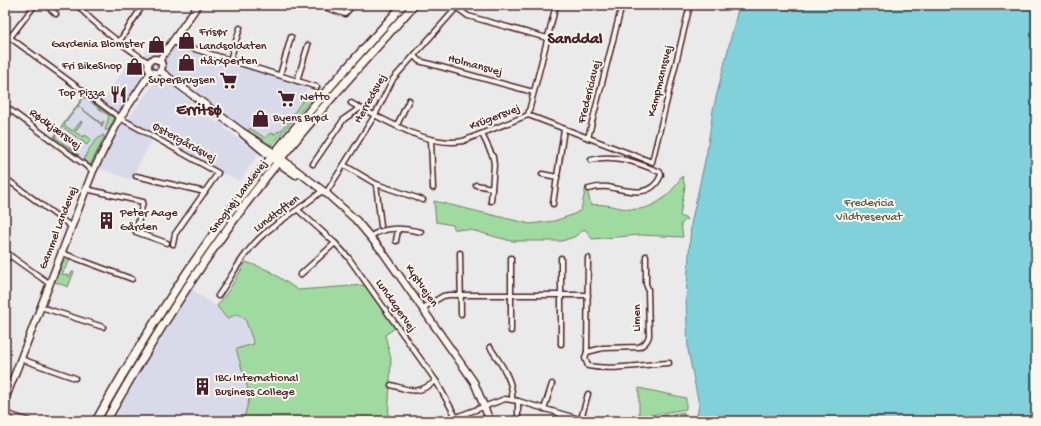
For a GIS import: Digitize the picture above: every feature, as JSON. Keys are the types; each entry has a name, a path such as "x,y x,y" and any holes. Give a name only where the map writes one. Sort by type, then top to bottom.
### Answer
{"main road":[{"name":"Snoghøj Landevej","path":"106,421 153,340 200,268 313,106 403,5"},
{"name":"Snoghøj Landevej","path":"96,421 145,337 193,263 276,158 326,105 414,5"}],"street":[{"path":"5,44 35,5"},
{"path":"46,5 56,14"},
{"path":"77,5 92,20 119,42 149,63"},
{"path":"119,42 143,5"},
{"path":"159,61 198,5"},
{"path":"318,5 345,14 353,5"},
{"path":"528,115 556,5"},
{"name":"Fredericiavej","path":"588,138 622,5"},
{"name":"Kampmannsvej","path":"652,162 690,5"},
{"path":"458,6 468,16 547,38"},
{"name":"Herredsvej","path":"324,191 344,165 375,115 394,79 458,6"},
{"path":"230,60 240,28"},
{"path":"5,34 120,118"},
{"path":"280,75 292,38"},
{"path":"172,42 318,87"},
{"path":"297,81 308,45"},
{"name":"Holmansvej","path":"414,56 419,61 533,92"},
{"path":"149,63 152,60 159,61"},
{"path":"149,63 148,68 151,72 156,73 160,71 162,65 159,61"},
{"name":"Kystvejen","path":"160,71 276,158 324,191 355,219 371,236 474,382 490,421"},
{"name":"Gammel Landevej","path":"5,400 93,171 120,118 151,72"},
{"path":"397,126 409,100"},
{"name":"Krügersvej","path":"351,103 397,126 431,140 454,143 482,134 528,115 652,162"},
{"name":"Rødkjærsvej","path":"5,106 93,171"},
{"path":"313,164 344,119 360,108"},
{"name":"Østergårdsvej","path":"120,118 218,173 175,234 173,244"},
{"path":"553,204 564,129"},
{"path":"482,134 493,157 494,165 491,201"},
{"path":"431,140 433,188"},
{"path":"616,157 617,149"},
{"path":"588,189 607,187 641,192 651,187 659,179 660,172 616,157 605,157 591,160"},
{"path":"344,165 376,184 422,200"},
{"path":"542,174 557,178"},
{"path":"136,176 205,192"},
{"path":"5,178 72,227"},
{"path":"376,184 381,226"},
{"path":"476,185 492,188"},
{"path":"86,189 143,202 136,232 167,243"},
{"name":"Lundtoften","path":"218,296 251,248 263,234 324,191"},
{"name":"Lundagervej","path":"298,210 335,243 348,257 436,381 456,417 485,406"},
{"path":"371,236 378,231 391,229 398,230 402,228 421,232"},
{"path":"396,241 398,230"},
{"path":"300,275 335,243"},
{"path":"5,252 50,284"},
{"path":"460,253 460,314"},
{"path":"62,254 132,279"},
{"path":"5,262 10,255"},
{"name":"Limen","path":"587,352 603,348 639,347 644,345 647,341 649,336 646,256"},
{"path":"511,258 511,331"},
{"path":"561,258 561,344"},
{"path":"588,258 586,363 592,366 626,367 669,363"},
{"path":"423,308 443,296 588,295"},
{"path":"41,307 103,327"},
{"path":"490,347 504,371 512,390 512,399"},
{"path":"21,359 75,378"},
{"path":"391,385 413,391 419,391 424,390 436,381"},
{"path":"544,409 552,384"},
{"path":"581,419 588,394"},
{"path":"485,406 504,399 512,399 586,421"},
{"path":"518,401 518,421"},
{"path":"5,413 29,421"},
{"path":"560,414 561,421"}],"shaded area":[{"path":"157,33 175,46 306,86 307,104 282,132 269,143 258,136 228,124 224,128 259,153 240,181 219,172 154,136 131,180 90,165 53,138 84,96 114,118 128,119 157,79 163,78 218,124 220,112 166,72 146,72 120,115 101,100 107,94 133,56 144,54"},
{"path":"191,289 216,306 227,320 237,315 244,319 253,344 235,349 250,396 243,421 115,421 123,400"}],"green space":[{"path":"307,95 313,100 306,105 272,145 263,142 248,131 250,128 265,138 270,133 275,134 278,131 280,132"},
{"path":"84,96 114,118 114,120 109,130 105,130 109,116 84,97 64,125 73,131 81,121 82,122 75,132 83,137 85,135 91,139 87,145 63,127 55,137 79,155 78,156 53,138"},
{"path":"78,106 101,123 104,121 101,128 102,125"},
{"path":"104,135 104,138 90,165 84,161 87,154 94,142"},
{"path":"682,176 685,186 680,216 687,219 681,224 683,237 641,235 592,239 585,229 574,237 562,241 511,241 471,230 454,229 453,225 436,222 434,201 530,224 554,221 572,215 581,210 586,186 591,205 605,205 627,209 644,208 666,196"},
{"path":"64,260 70,260 62,274 68,275 69,277 72,272 74,272 68,287 55,282"},
{"path":"246,262 268,270 298,290 365,285 395,328 385,335 391,359 388,421 243,421 250,396 236,349 254,344 245,319 237,314 227,319 217,306 229,290"},
{"path":"639,388 686,398 686,409 639,417"},
{"path":"684,412 684,421 640,421 640,420"}],"water":[{"name":"Fredericia Vildtreservat","path":"739,5 1036,5 1036,421 696,421 699,405 688,350 686,299 691,224 707,151 713,110"}],"place":[{"name":"Frisør Landsoldaten","path":"186,40"},
{"name":"Gardenia Blomster","path":"157,45"},
{"name":"HårXperten","path":"187,62"},
{"name":"Fri BikeShop","path":"135,67"},
{"name":"SuperBrugsen","path":"228,81"},
{"name":"Top Pizza","path":"118,94"},
{"name":"Netto","path":"287,98"},
{"name":"Byens Brød","path":"260,119"},
{"name":"Peter Aage Gården","path":"107,221"},
{"name":"IBC International Business College","path":"202,386"}],"district":[{"name":"Sanddal","path":"575,40"},
{"name":"Erritsø","path":"199,111"}]}
